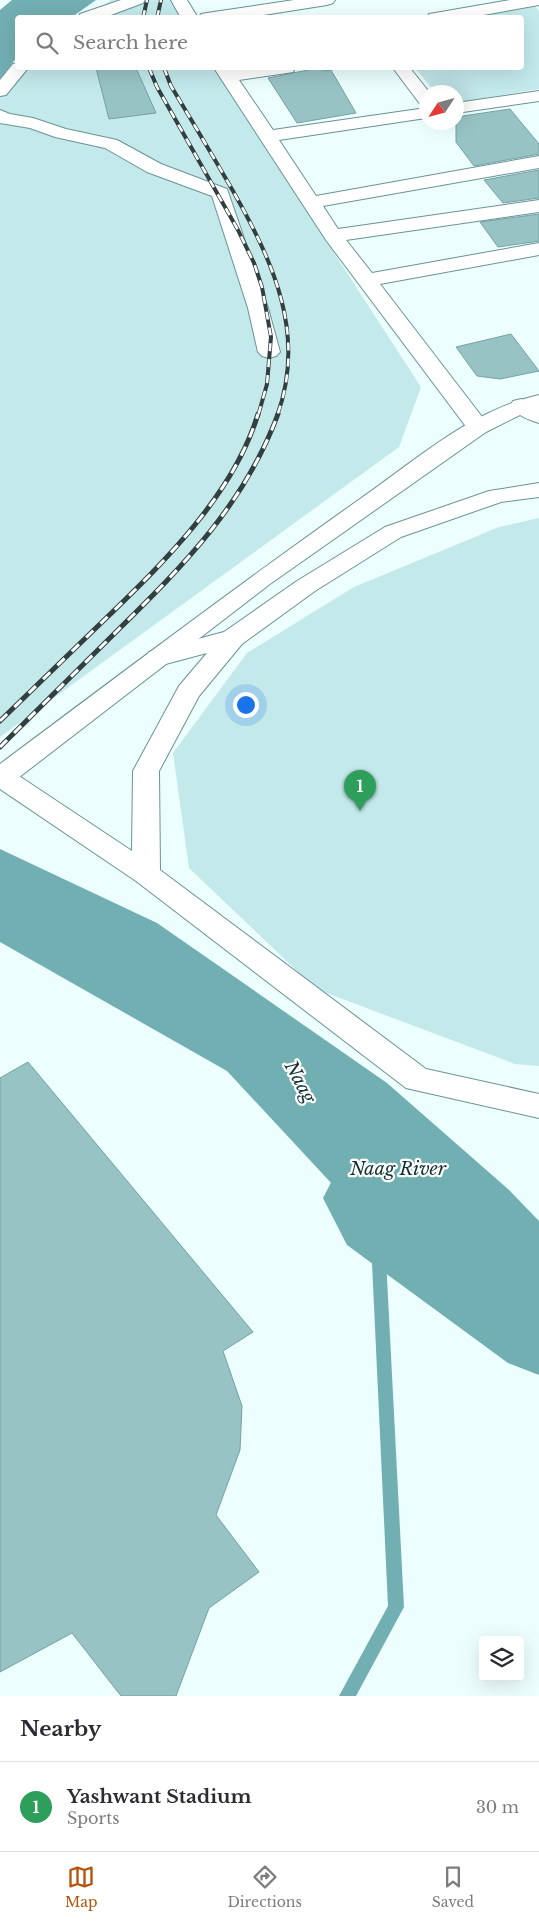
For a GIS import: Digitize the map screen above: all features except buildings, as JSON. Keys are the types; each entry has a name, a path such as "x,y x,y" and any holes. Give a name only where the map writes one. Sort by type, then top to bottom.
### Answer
{"street":[{"path":"94,15 136,0"},
{"path":"179,0 188,15"},
{"path":"227,15 327,0"},
{"path":"441,0 453,14"},
{"path":"448,15 539,0"},
{"path":"0,91 17,70"},
{"path":"256,70 226,72 333,236 478,427"},
{"path":"403,70 419,91"},
{"path":"464,107 536,100"},
{"path":"268,136 419,114"},
{"path":"0,115 5,119 33,123 61,133 111,144 154,168 220,193 258,308 269,352"},
{"path":"312,202 539,162"},
{"path":"333,236 539,206"},
{"path":"367,280 539,248"},
{"path":"533,408 478,427 262,579 1,778 146,874 417,1079 539,1106"},
{"path":"146,874 146,771 188,692 233,638 306,586 393,532 497,496 539,490"},
{"path":"158,658 233,638"}],"shaded area":[{"path":"111,0 170,0 180,15 89,15"},
{"path":"534,5 539,11 539,89 464,102 464,85 429,85 417,70 524,70 524,15 475,15"},
{"path":"17,70 215,70 421,387 399,447 0,737 0,91"},
{"path":"539,518 539,1066 515,1064 316,989 189,868 173,753 247,653 354,587 499,527"}],"water":[{"path":"12,0 96,0 75,15 15,15 15,60 0,79 0,10"},
{"name":"Naag River","path":"0,849 157,923 387,1083 508,1189 539,1221 539,1333 524,1319 359,1213 227,1071 0,942"}],"waterway":[{"name":"Naag","path":"365,1198 377,1220 539,1336"},
{"path":"347,1696 396,1607 377,1220"}],"railway":[{"path":"144,15 147,0"},
{"path":"158,15 161,0"},
{"path":"150,70 157,87 238,230 254,263 262,287 271,337 267,384 258,416"},
{"path":"165,70 171,86 248,218 261,245 281,299 287,327 288,356 285,386 277,416"},
{"path":"0,721 146,579 192,529 213,502 231,474 246,445 258,414"},
{"path":"0,747 190,556 231,504 249,476 278,414"}],"place":[{"name":"Yashwant Stadium","path":"360,811"}]}
